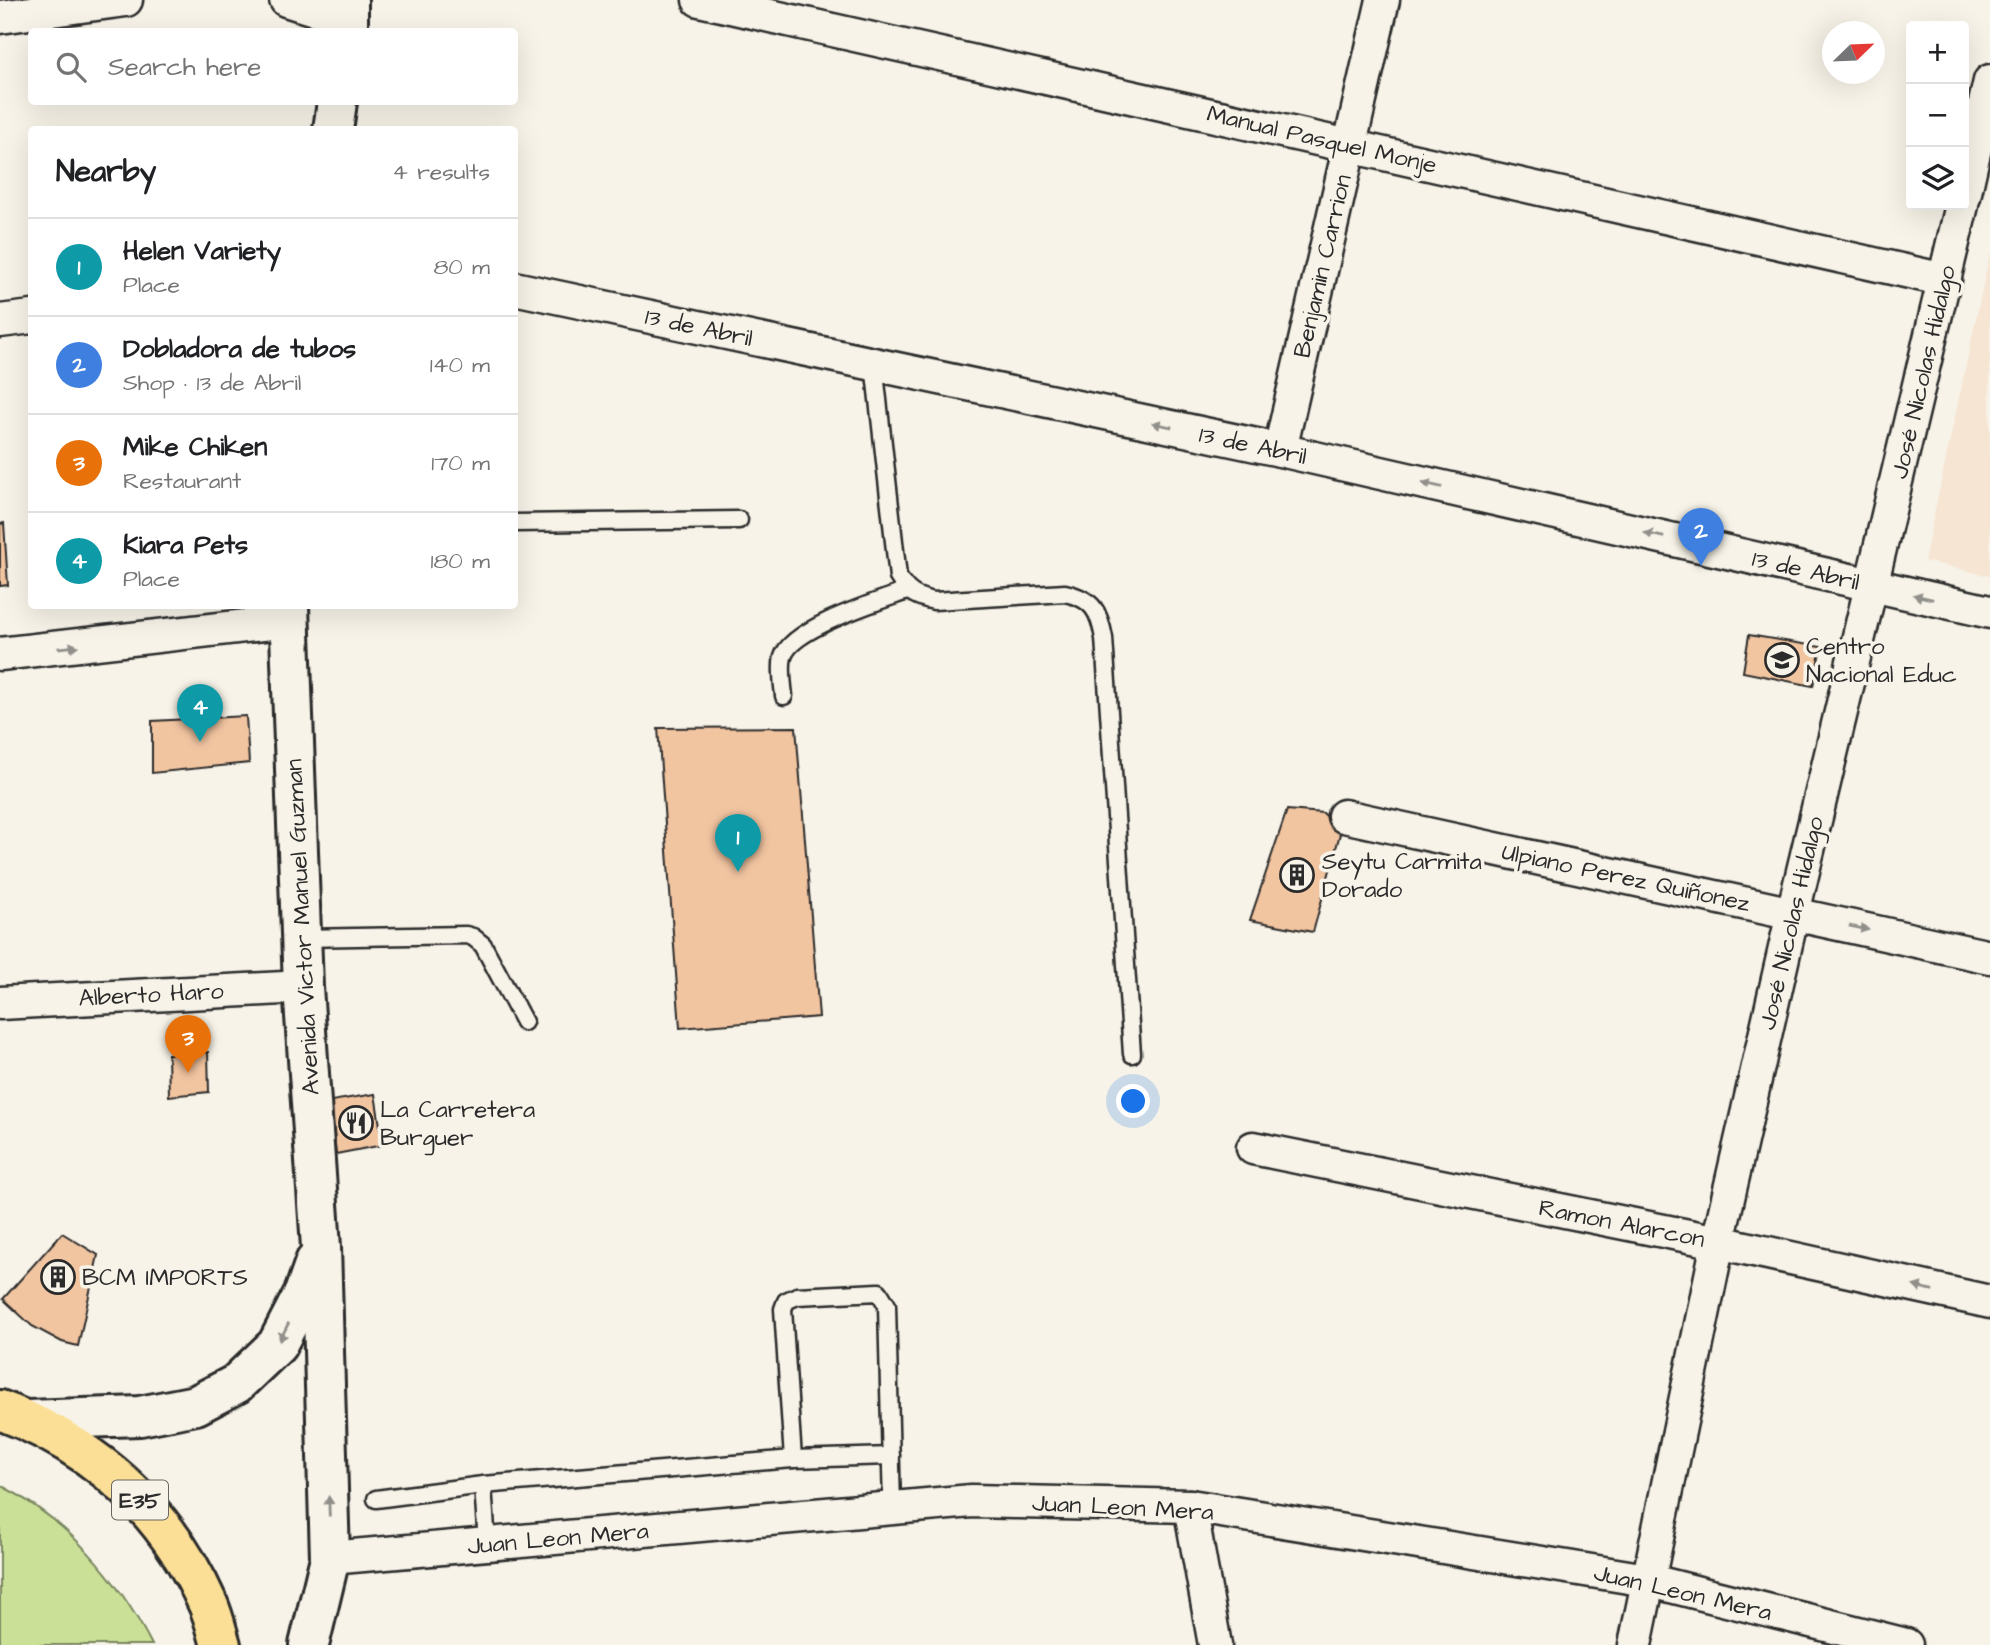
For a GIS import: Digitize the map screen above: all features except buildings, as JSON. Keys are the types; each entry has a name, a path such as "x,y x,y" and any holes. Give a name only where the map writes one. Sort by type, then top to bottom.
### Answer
{"highway":[{"name":"E35","path":"14,1415 85,1452 136,1495 178,1547 209,1606 221,1645"}],"street":[{"path":"0,17 126,0"},
{"path":"286,0 353,13"},
{"name":"Manual Pasquel Monje","path":"699,0 1945,280"},
{"name":"Benjamin Carrion","path":"1280,450 1383,0"},
{"path":"1969,174 1990,80"},
{"path":"334,126 337,105"},
{"name":"José Nicolas Hidalgo","path":"1635,1645 1718,1242 1793,913 1961,210"},
{"name":"13 de Abril","path":"518,289 1280,450 1990,612"},
{"path":"0,321 28,318"},
{"path":"0,654 289,613"},
{"name":"Avenida Victor Manuel Guzman","path":"289,613 303,987 321,1247 330,1558 309,1645"},
{"name":"Ulpiano Perez Quiñonez","path":"1344,816 1990,957"},
{"name":"Alberto Haro","path":"0,1003 303,987"},
{"name":"Ramon Alarcon","path":"1253,1148 1718,1242 1990,1303"},
{"name":"Avenida Victor Manuel Guzman","path":"14,1415 140,1416 196,1405 236,1384 277,1345 304,1293 321,1247"},
{"name":"Juan Leon Mera","path":"330,1558 972,1501 1190,1506 1647,1580 1906,1645"},
{"path":"1190,1506 1215,1645"}],"lane":[{"path":"874,363 898,577 907,591 918,598 934,601 1065,593 1077,595 1091,604 1100,616 1105,652 1132,1054"},
{"path":"518,523 739,520"},
{"path":"784,696 783,657 803,634 860,607 907,591"},
{"path":"301,937 473,937 483,945 524,1022"},
{"path":"793,1459 783,1309 786,1301 797,1296 879,1292 887,1305 892,1508"},
{"path":"376,1499 483,1485 793,1459 891,1456"},
{"path":"483,1485 487,1544"}],"shaded area":[{"path":"1990,253 1990,576 1924,561"}],"green space":[{"path":"0,1485 47,1515 88,1553 123,1597 152,1645 0,1645"}],"place":[{"name":"Dobladora de tubos","path":"1701,566"},
{"name":"Centro Nacional Educ","path":"1782,660"},
{"name":"Kiara Pets","path":"200,742"},
{"name":"Helen Variety","path":"738,872"},
{"name":"Seytu Carmita Dorado","path":"1297,875"},
{"name":"Mike Chiken","path":"188,1073"},
{"name":"La Carretera Burguer","path":"356,1123"},
{"name":"BCM IMPORTS","path":"58,1277"}]}
